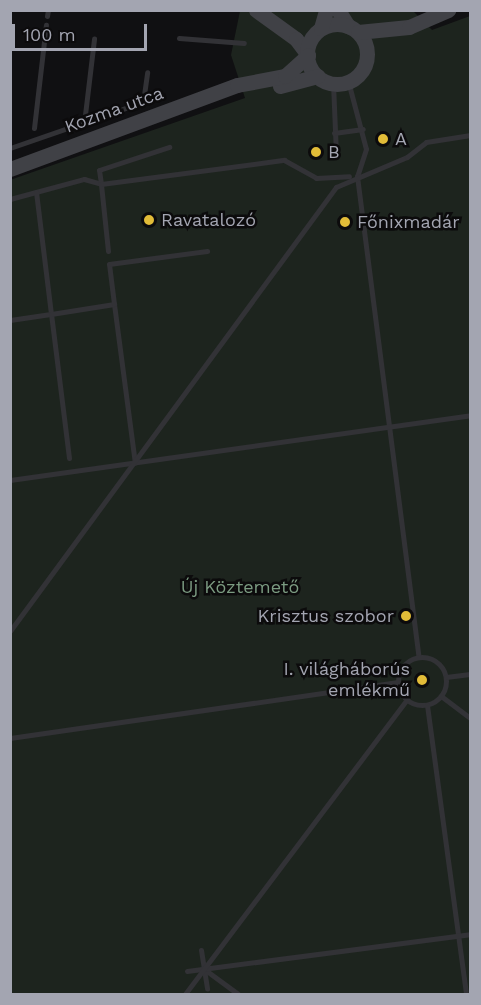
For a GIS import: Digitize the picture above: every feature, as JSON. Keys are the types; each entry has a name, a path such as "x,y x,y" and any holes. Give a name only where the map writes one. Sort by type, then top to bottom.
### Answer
{"street":[{"name":"Kozma utca","path":"10,169 231,88 285,76 308,55 309,42 321,28 327,10"},
{"path":"338,10 353,29 367,54"},
{"path":"261,14 296,39 308,55 318,76 340,82 360,73 367,54 409,27 448,10"},
{"path":"261,14 298,29 321,28 336,24 353,29 409,27"},
{"name":"Kozma utca","path":"231,88 267,89 318,76"}],"lane":[{"path":"34,128 46,25"},
{"path":"179,38 244,43"},
{"path":"84,123 94,39"},
{"path":"10,148 143,102 147,72"},
{"path":"340,82 363,129 366,154 357,176 419,657"},
{"path":"336,154 334,134 340,82"},
{"path":"334,134 363,129"},
{"path":"10,631 116,481 135,463 336,187 357,176 407,157 426,142 471,135"},
{"path":"108,251 99,170 168,147"},
{"path":"10,199 84,179 101,184 284,160 316,178 357,176"},
{"path":"36,192 69,458"},
{"path":"135,463 109,264 207,251"},
{"path":"10,320 114,304"},
{"path":"10,480 471,415"},
{"path":"419,657 437,662 446,677 441,696 427,705 407,699 398,682 403,666 419,657"},
{"path":"446,677 471,674"},
{"path":"10,738 398,682"},
{"path":"441,696 471,718"},
{"path":"185,994 407,699"},
{"path":"427,705 466,994"},
{"path":"187,971 471,934"},
{"path":"201,950 207,989"},
{"path":"204,969 238,994"}],"green space":[{"name":"Új Köztemető","path":"240,11 413,11 432,30 470,16 470,994 11,994 10,180 245,98 231,55"}],"place":[{"name":"A","path":"383,139"},
{"name":"B","path":"316,152"},
{"name":"Ravatalozó","path":"149,220"},
{"name":"Főnixmadár","path":"345,222"},
{"name":"Krisztus szobor","path":"406,616"},
{"name":"I. világháborús emlékmű","path":"422,680"}]}
